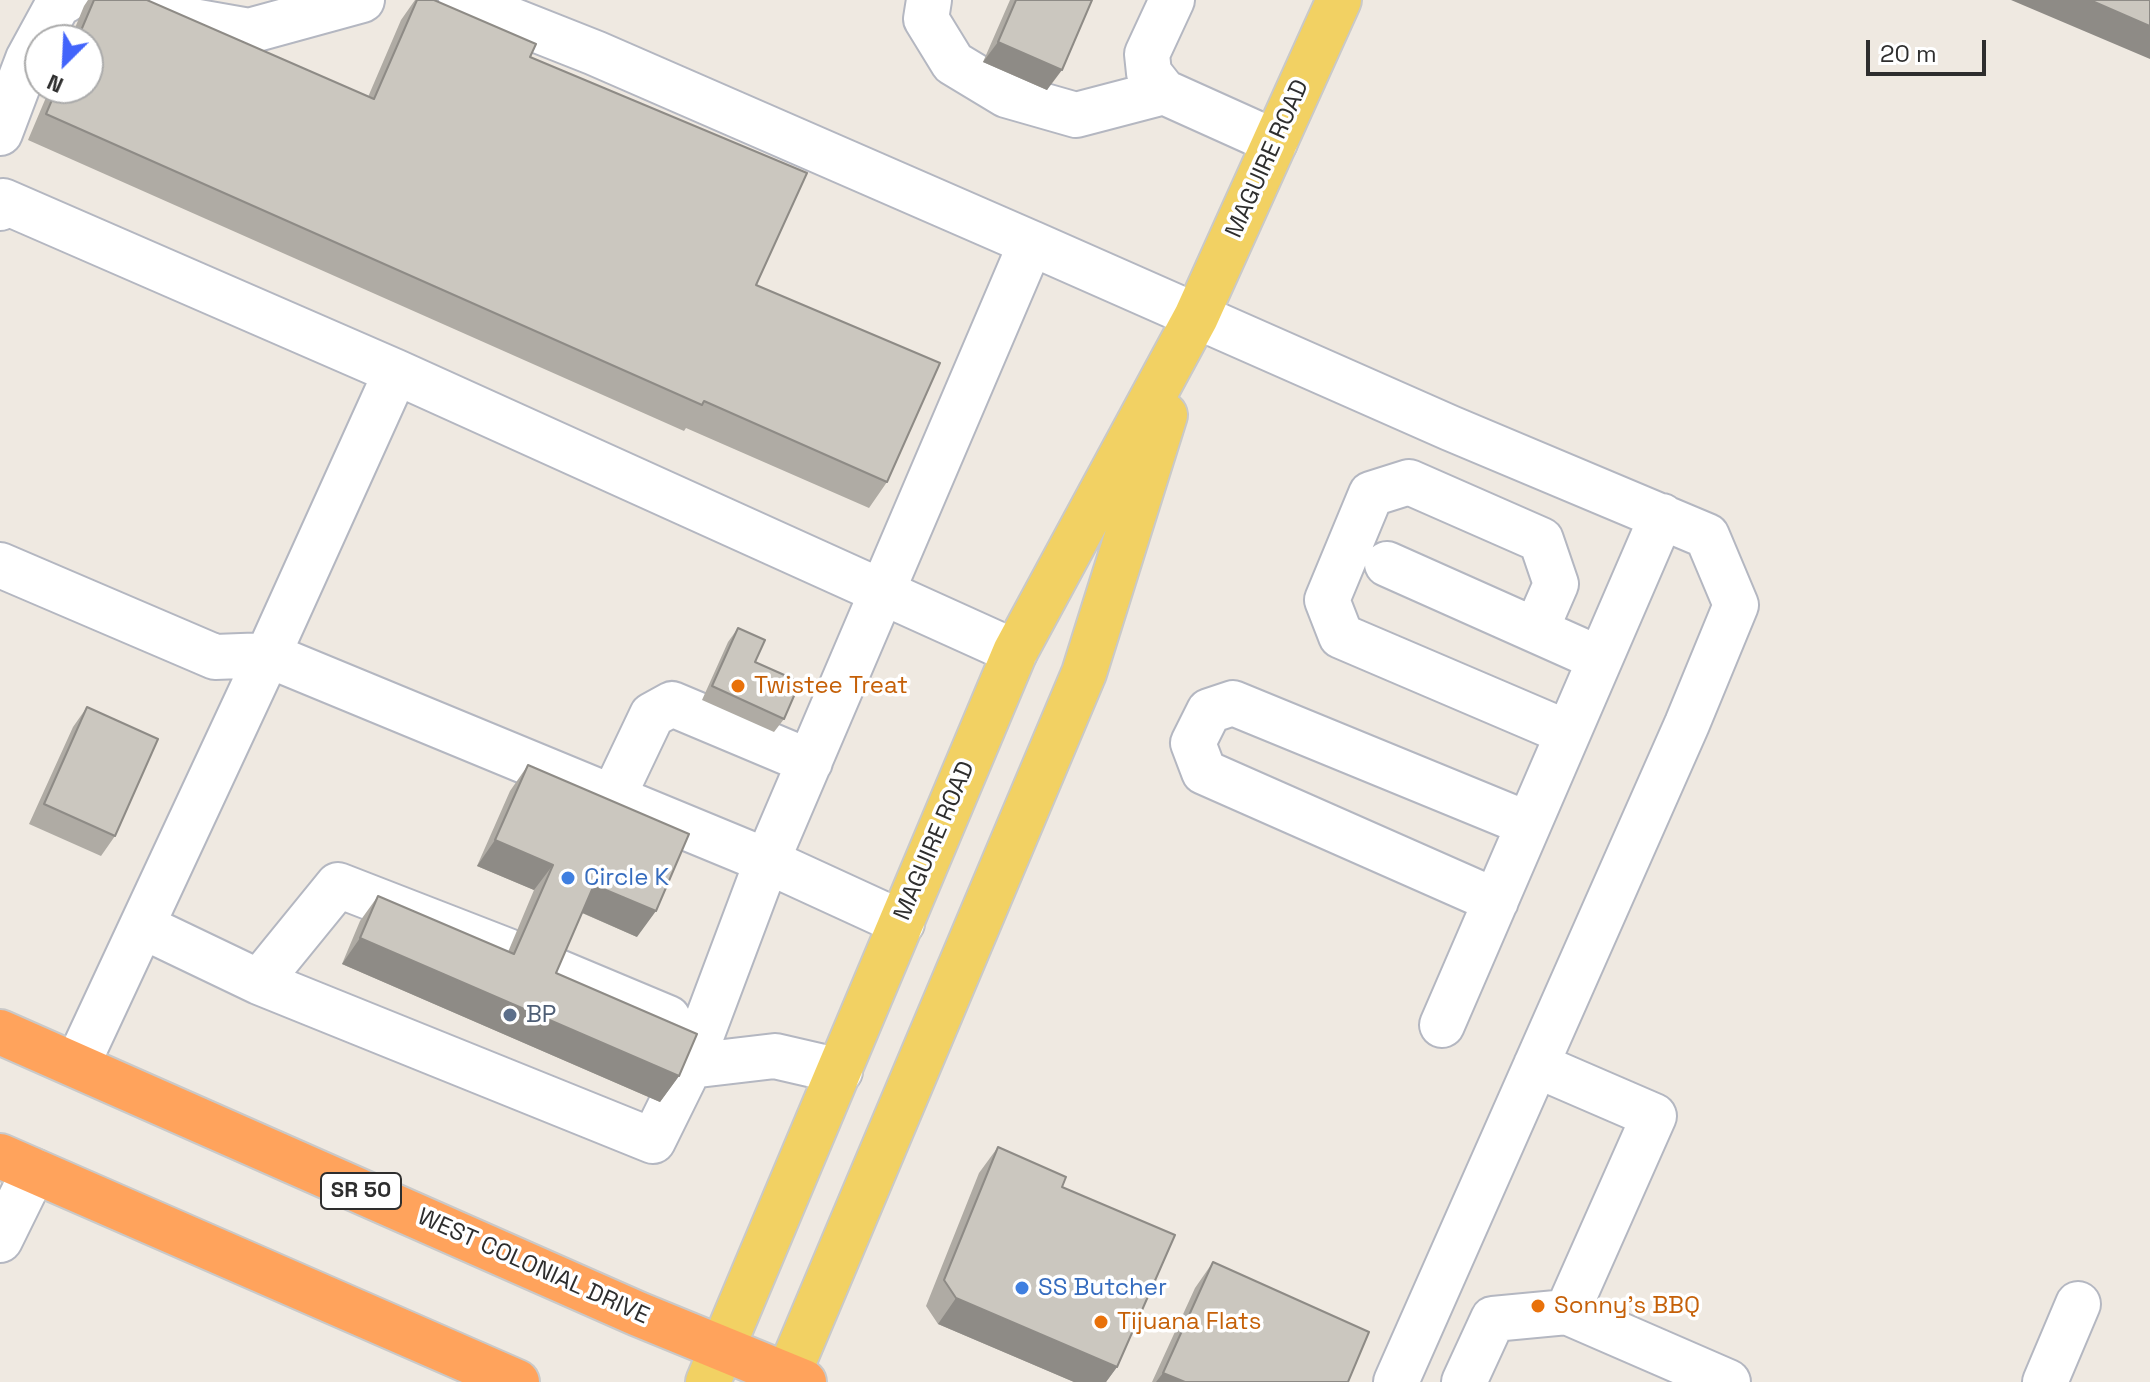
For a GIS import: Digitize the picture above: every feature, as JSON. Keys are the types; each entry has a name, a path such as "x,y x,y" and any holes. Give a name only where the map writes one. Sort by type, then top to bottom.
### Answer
{"highway":[{"name":"WEST COLONIAL DRIVE","path":"0,1032 77,1065 716,1366 792,1380"},
{"path":"17,1164 517,1382"}],"main road":[{"name":"MAGUIRE ROAD","path":"716,1366 1015,652 1196,317 1339,0"},
{"name":"MAGUIRE ROAD","path":"792,1380 1084,673 1196,317"}],"lane":[{"path":"0,133 28,59 58,4 66,0"},
{"path":"130,0 187,20 249,31 362,0"},
{"path":"461,0 595,53 1196,317 1707,536 1736,605 1687,724 1396,1382"},
{"path":"929,0 926,19 953,63 1006,95 1076,115 1164,92"},
{"path":"1172,0 1147,54 1149,73 1164,92 1275,142"},
{"path":"1,196 1015,652"},
{"path":"142,926 259,982 653,1141 690,1066 767,861 1031,243"},
{"path":"77,1065 396,372"},
{"path":"1536,630 1556,584 1541,540 1409,482 1371,494 1327,600 1341,636 1568,733"},
{"path":"1442,1025 1662,516"},
{"path":"1387,564 1600,659"},
{"path":"0,565 215,657 268,655 767,861 902,923"},
{"path":"1496,901 1204,772 1193,743 1209,711 1233,703 1528,824"},
{"path":"613,797 652,715 672,704 810,762"},
{"path":"259,982 338,885 508,951"},
{"path":"551,969 668,1018 690,1066"},
{"path":"690,1066 775,1056 840,1071"},
{"path":"1536,1065 1654,1116 1567,1312"},
{"path":"0,1240 17,1164"},
{"path":"2045,1382 2078,1304"},
{"path":"1464,1382 1493,1319 1567,1312 1710,1378"}],"building":[{"path":"94,0 147,0 374,99 417,0 434,0 536,44 530,57 807,173 756,285 940,363 887,482 704,401 702,405 46,114 50,104 104,104 104,24 84,24"},
{"path":"1016,0 1092,0 1062,70 998,42"},
{"path":"2090,0 2150,0 2150,26"},
{"name":"Twistee Treat","path":"738,628 765,640 755,662 800,682 784,719 712,686"},
{"path":"87,707 158,739 115,836 44,804"},
{"path":"528,765 689,834 656,911 594,885 556,973 697,1034 679,1076 360,938 378,896 514,954 553,865 495,840"},
{"path":"998,1147 1066,1177 1062,1187 1175,1235 1117,1367 956,1298 944,1280"},
{"path":"1213,1262 1369,1332 1348,1382 1185,1382 1163,1373"}],"place":[{"name":"Twistee Treat","path":"738,686"},
{"name":"Circle K","path":"568,878"},
{"name":"BP","path":"510,1015"},
{"name":"SS Butcher","path":"1022,1288"},
{"name":"Sonny's BBQ","path":"1538,1306"},
{"name":"Tijuana Flats","path":"1101,1322"}]}
